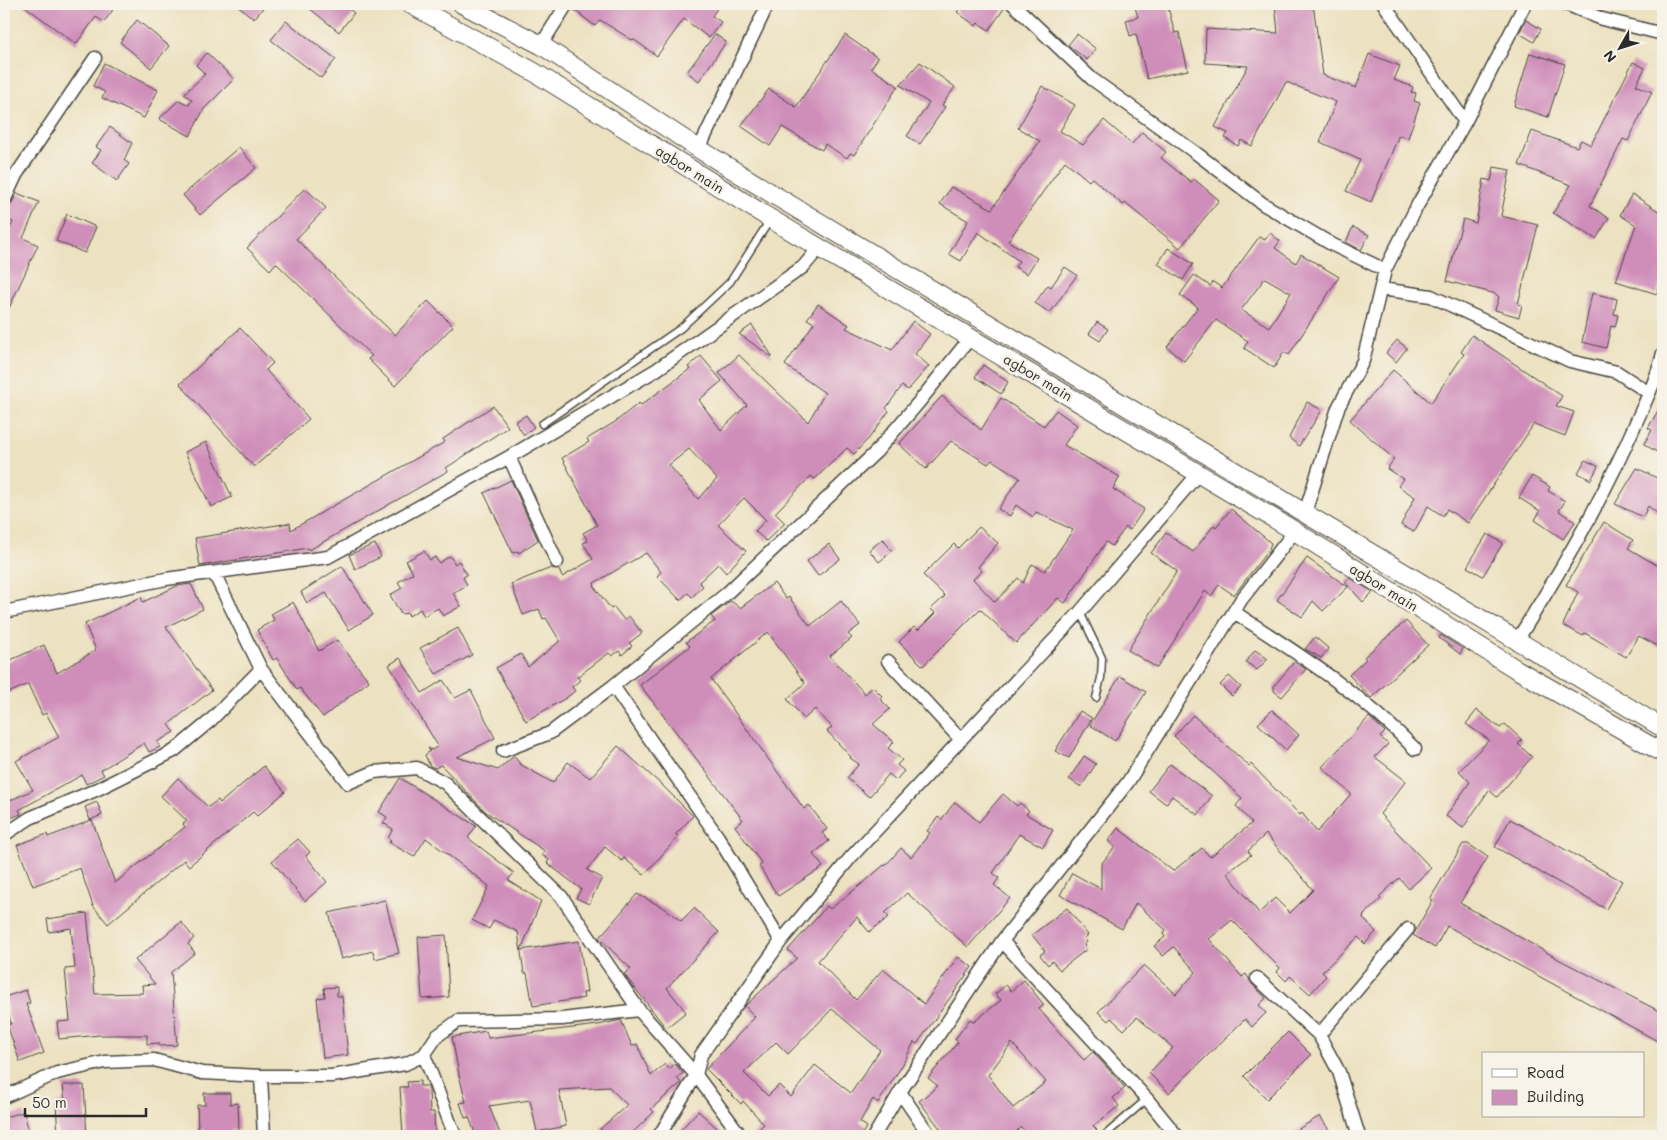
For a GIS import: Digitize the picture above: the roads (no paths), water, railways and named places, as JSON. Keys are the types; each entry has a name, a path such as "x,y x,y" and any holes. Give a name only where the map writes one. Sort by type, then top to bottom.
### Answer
{"main road":[{"name":"agbor main","path":"410,4 534,72 771,219 1116,424 1516,669 1663,753"},
{"name":"agbor main","path":"462,4 541,45 699,149 1128,405 1516,642 1663,728"},
{"path":"1116,424 1124,415 1128,405"}],"street":[{"path":"541,45 567,4"},
{"path":"699,149 768,4"},
{"path":"1013,4 1092,79 1263,204 1333,245 1386,270"},
{"path":"1384,4 1465,122"},
{"path":"1305,513 1338,408 1363,361 1386,270 1416,208 1465,122 1525,4"},
{"path":"1566,4 1602,19 1663,34"},
{"path":"4,201 16,175 94,58"},
{"path":"4,612 166,579 328,557 508,457 656,370 803,267 820,247"},
{"path":"1381,289 1431,296 1570,361 1617,372 1649,393"},
{"path":"503,751 550,733 614,686 726,594 876,452 920,402 971,337"},
{"path":"1516,642 1578,542 1614,473 1649,393 1658,377 1663,353"},
{"path":"508,457 556,562"},
{"path":"659,1136 696,1075 701,1054 781,941 851,857 1080,612 1198,474"},
{"path":"874,1136 900,1092 1002,941 1128,782 1234,612 1294,532"},
{"path":"214,573 260,669 348,783 374,772 417,768 445,783 561,896 639,1010 696,1075 741,1136"},
{"path":"1234,612 1330,675 1392,727 1414,749"},
{"path":"888,661 961,740"},
{"path":"4,835 30,818 98,789 174,752 210,722 260,669"},
{"path":"614,686 718,837 781,941"},
{"path":"1319,1035 1408,929"},
{"path":"1002,941 1147,1099 1177,1136"},
{"path":"1257,978 1319,1035 1339,1072 1359,1136"},
{"path":"4,1097 56,1073 105,1062 154,1060 202,1073 261,1076 332,1076 405,1064 424,1055 437,1036 458,1021 562,1019 639,1010"},
{"path":"424,1055 455,1136"},
{"path":"261,1076 264,1136"},
{"path":"900,1092 930,1136"}],"lane":[{"path":"542,424 681,328 730,282 771,219"},
{"path":"1080,612 1102,658 1102,678 1096,698"},
{"path":"1104,1136 1147,1099"}]}
